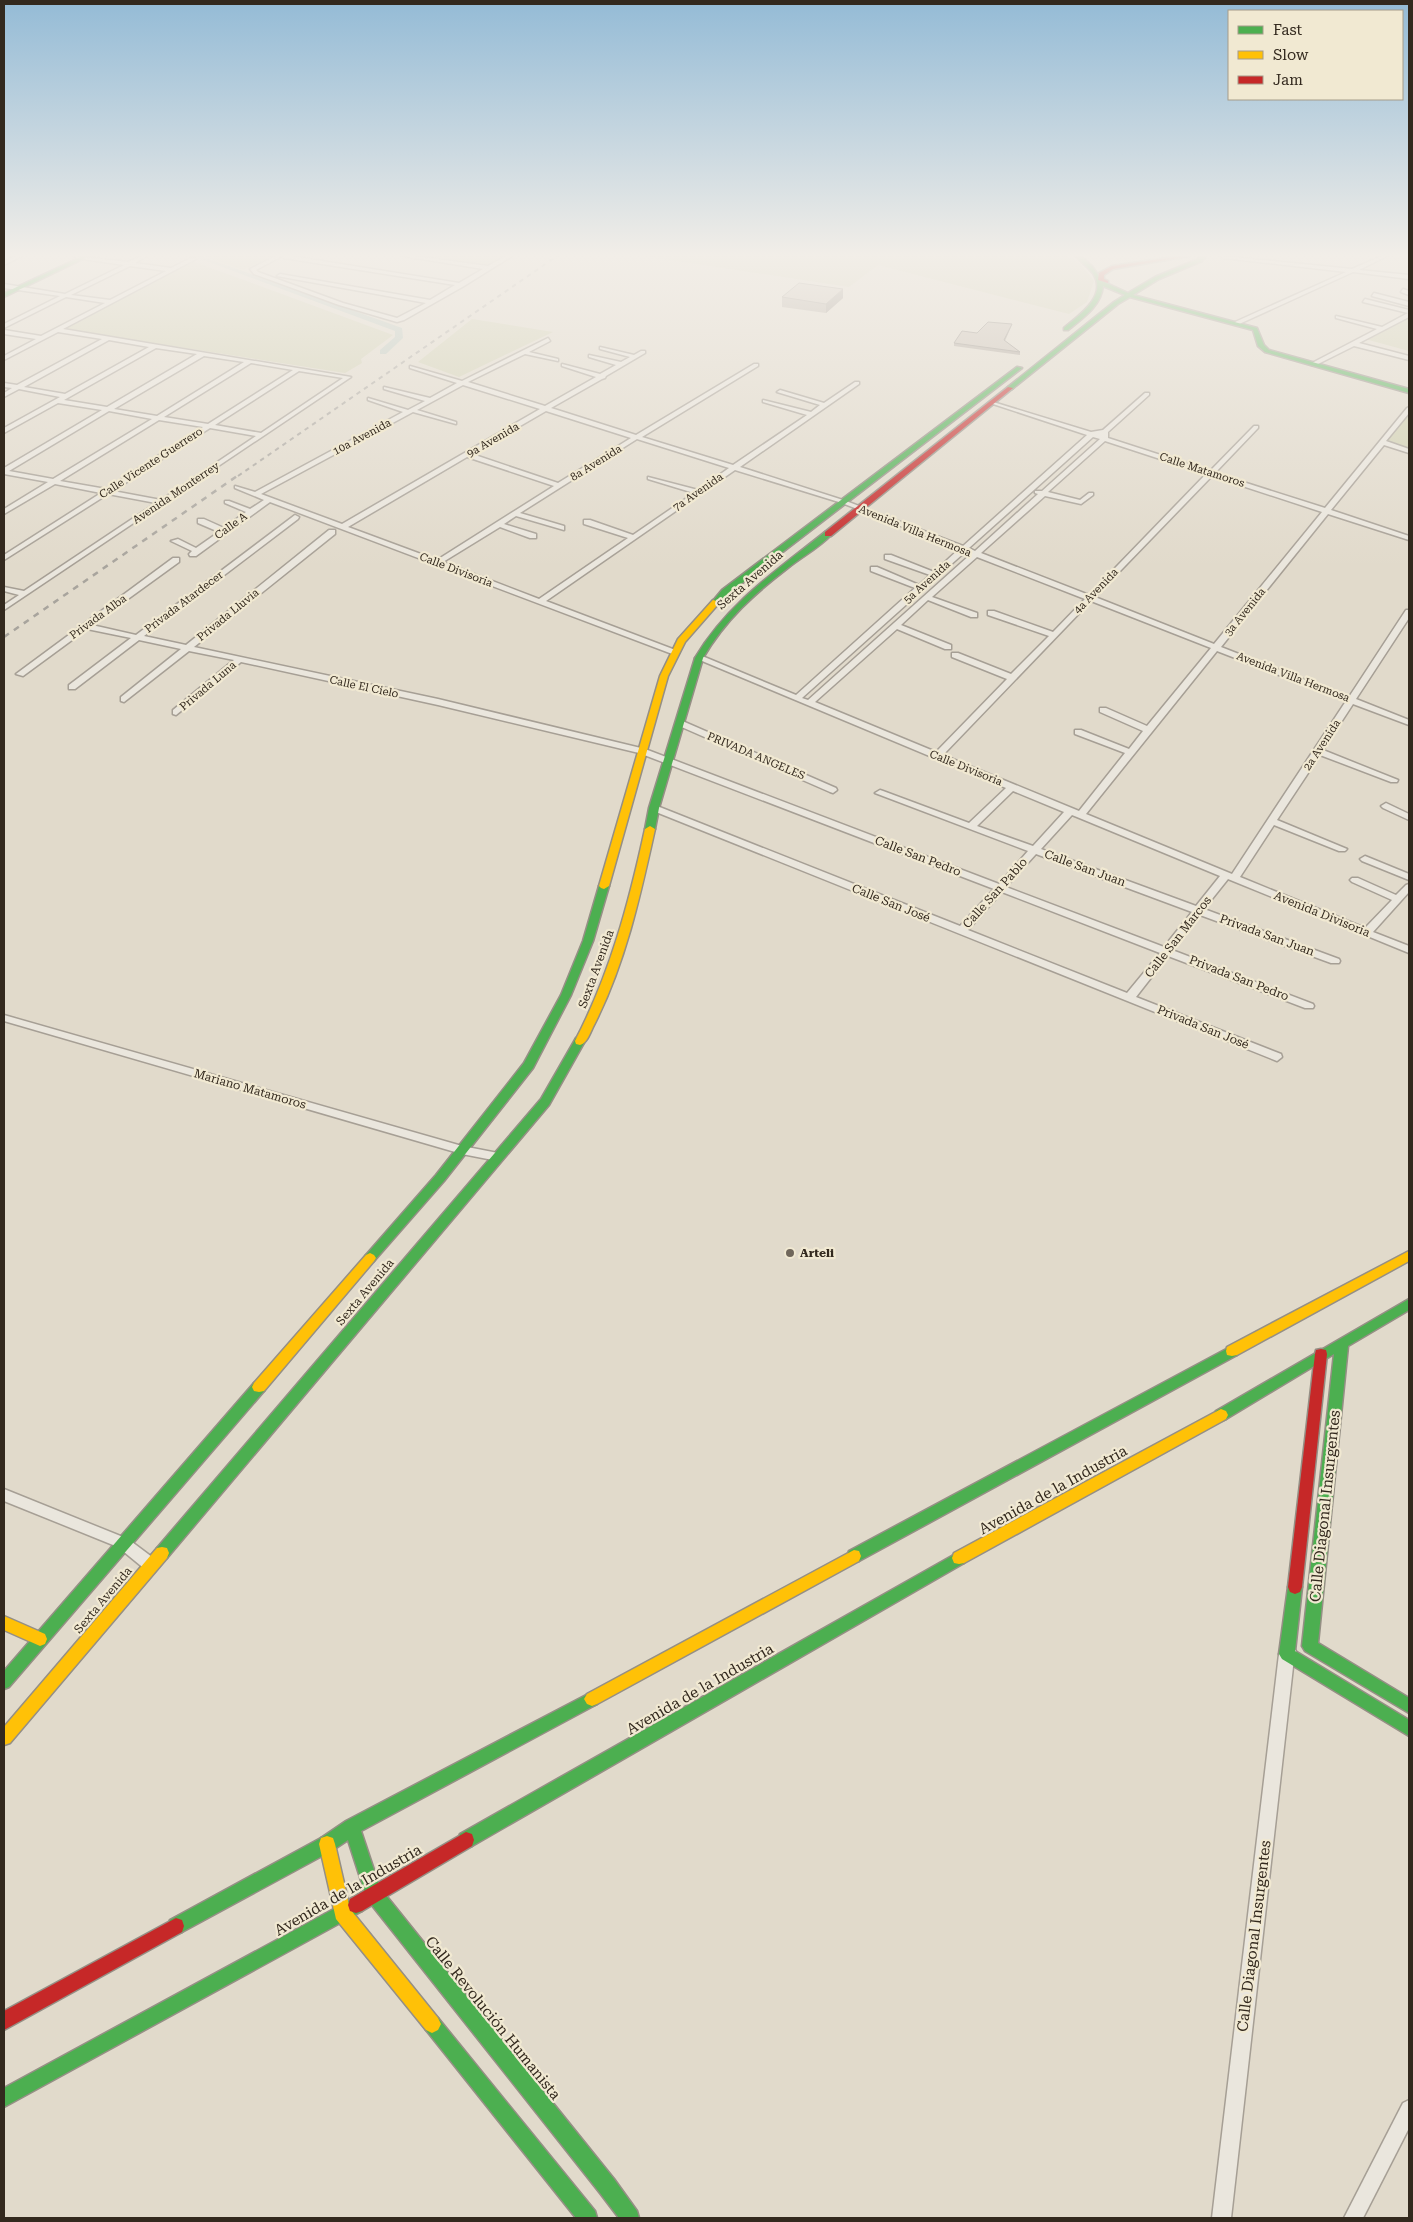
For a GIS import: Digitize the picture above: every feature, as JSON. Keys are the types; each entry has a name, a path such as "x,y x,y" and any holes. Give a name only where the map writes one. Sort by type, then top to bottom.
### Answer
{"main road":[{"name":"Sexta Avenida","path":"4,1682 123,1543 302,1340 462,1150 529,1065 566,994 588,941 664,676 681,641 725,592 1028,360"},
{"name":"Sexta Avenida","path":"4,1738 545,1102 597,1010 622,941 642,868 654,808 699,658 723,623 747,599 995,403 1045,360"},
{"path":"1298,360 1409,391"},
{"path":"4,2021 327,1844 352,1827 471,1765 1013,1469 1409,1256"},
{"name":"Avenida de la Industria","path":"4,2098 342,1913 373,1892 1039,1513 1196,1430 1321,1354 1409,1304"},
{"name":"Calle Diagonal Insurgentes","path":"1310,1646 1342,1343"},
{"name":"Calle Diagonal Insurgentes","path":"1287,1654 1321,1354"},
{"path":"4,1623 40,1639"},
{"path":"1310,1646 1409,1706"},
{"path":"1287,1654 1409,1729"},
{"name":"Calle Revolución Humanista","path":"352,1827 373,1892 607,2186 630,2218"},
{"path":"327,1844 342,1913 588,2218"}],"street":[{"path":"4,395 69,360"},
{"path":"4,431 130,360"},
{"path":"4,472 193,360"},
{"path":"242,360 298,369"},
{"name":"10a Avenida","path":"256,494 509,360"},
{"path":"606,360 623,364"},
{"name":"9a Avenida","path":"342,526 631,360"},
{"path":"1314,364 1323,360"},
{"path":"4,512 250,361"},
{"path":"578,363 610,372"},
{"path":"564,365 603,377"},
{"name":"8a Avenida","path":"437,563 756,365"},
{"name":"Avenida Villa Hermosa","path":"412,367 844,502 1409,723"},
{"name":"Avenida Monterrey","path":"4,608 348,377 298,369"},
{"name":"Calle Vicente Guerrero","path":"4,558 298,369"},
{"name":"7a Avenida","path":"540,602 857,383"},
{"path":"4,385 65,396"},
{"path":"386,388 430,400"},
{"path":"780,392 826,405"},
{"name":"5a Avenida","path":"809,703 1042,493 1147,394"},
{"path":"370,398 454,423"},
{"path":"58,401 262,435"},
{"path":"765,401 812,414"},
{"name":"Calle Matamoros","path":"995,403 1092,434 1105,435 1210,473 1409,538"},
{"name":"3a Avenida","path":"1080,815 1409,409"},
{"name":"4a Avenida","path":"937,756 1256,427"},
{"name":"5a Avenida","path":"797,698 1092,434"},
{"path":"1382,442 1409,451"},
{"path":"467,455 559,486"},
{"path":"4,472 162,502"},
{"path":"650,478 700,492"},
{"name":"Calle Divisoria","path":"237,487 675,653"},
{"path":"1030,490 1081,502 1091,494"},
{"name":"Calle A","path":"175,541 195,552 269,499"},
{"path":"227,502 251,512"},
{"path":"515,514 561,528"},
{"name":"Privada Atardecer","path":"72,687 295,517"},
{"path":"201,521 224,531"},
{"path":"587,522 633,537"},
{"path":"499,524 533,536"},
{"name":"Privada Lluvia","path":"124,699 332,532"},
{"path":"888,557 936,575"},
{"name":"Privada Alba","path":"20,674 176,560"},
{"path":"874,569 920,588"},
{"path":"4,589 25,594"},
{"path":"926,597 974,615"},
{"name":"2a Avenida","path":"1230,877 1272,821 1409,612"},
{"path":"991,613 1054,635"},
{"path":"889,617 948,647"},
{"name":"Calle El Cielo","path":"85,626 438,702 642,751 669,760"},
{"path":"860,642 872,646"},
{"path":"955,655 1013,678"},
{"name":"Calle Divisoria","path":"699,658 1230,877"},
{"name":"Privada Luna","path":"176,712 239,660"},
{"path":"1104,710 1148,730"},
{"name":"PRIVADA ANGELES","path":"680,724 833,790"},
{"path":"1078,732 1130,752"},
{"path":"1318,751 1394,780"},
{"name":"Calle San Pedro","path":"669,760 1168,951"},
{"path":"880,793 971,826 1012,787"},
{"path":"1386,806 1409,817"},
{"name":"Calle San José","path":"654,808 1129,998"},
{"name":"Calle San Pablo","path":"961,930 1070,811"},
{"path":"1272,821 1342,849"},
{"name":"Calle San Juan","path":"971,826 1199,910"},
{"path":"1365,859 1409,877"},
{"name":"Calle San Marcos","path":"1129,998 1199,910 1230,877"},
{"name":"Avenida Divisoria","path":"1230,877 1409,950"},
{"path":"1354,880 1398,899"},
{"path":"1366,933 1409,887"},
{"name":"Privada San Juan","path":"1199,910 1335,961"},
{"name":"Privada San Pedro","path":"1168,951 1309,1006"},
{"name":"Privada San José","path":"1129,998 1277,1057"},
{"name":"Mariano Matamoros","path":"4,1018 462,1150 498,1157"},
{"path":"4,1495 123,1543 151,1565"},
{"path":"1287,1654 1310,1646"},
{"name":"Calle Diagonal Insurgentes","path":"1221,2218 1287,1654"},
{"path":"1353,2218 1409,2109"}],"green space":[{"path":"260,360 361,360 362,363 345,373"},
{"path":"421,360 495,360 459,377 418,362"},
{"path":"1409,410 1409,449 1386,441"}],"railway":[{"path":"238,476 407,360"},
{"path":"4,637 240,474"}],"traffic: fast":[{"path":"1010,388 1045,360"},
{"path":"1298,360 1409,391"},
{"path":"716,602 725,592 1019,368"},
{"path":"650,829 654,808 699,658 710,639 739,605 774,575 828,534"},
{"path":"370,1258 440,1178 529,1065 566,995 588,941 604,886"},
{"path":"162,1553 545,1102 580,1041"},
{"path":"1221,1415 1409,1304"},
{"path":"1342,1343 1310,1646 1409,1706"},
{"path":"854,1556 1232,1351"},
{"path":"4,1682 259,1387"},
{"path":"466,1840 959,1558"},
{"path":"1295,1587 1287,1654 1409,1729"},
{"path":"176,1926 327,1844 352,1827 592,1699"},
{"path":"352,1827 373,1893 607,2186 630,2218"},
{"path":"4,2098 356,1905"},
{"path":"432,2024 588,2218"}],"traffic: slow":[{"path":"604,886 664,676 681,641 716,602"},
{"path":"580,1041 604,991 623,938 650,829"},
{"path":"1232,1351 1409,1256"},
{"path":"259,1387 370,1258"},
{"path":"959,1558 1221,1415"},
{"path":"4,1738 162,1553"},
{"path":"592,1699 854,1556"},
{"path":"4,1623 40,1639"},
{"path":"327,1844 342,1913 432,2024"}],"traffic: jam":[{"path":"828,534 1010,388"},
{"path":"1295,1587 1321,1354"},
{"path":"356,1905 466,1840"},
{"path":"4,2021 176,1926"}],"place":[{"name":"Arteli","path":"790,1253"}]}
